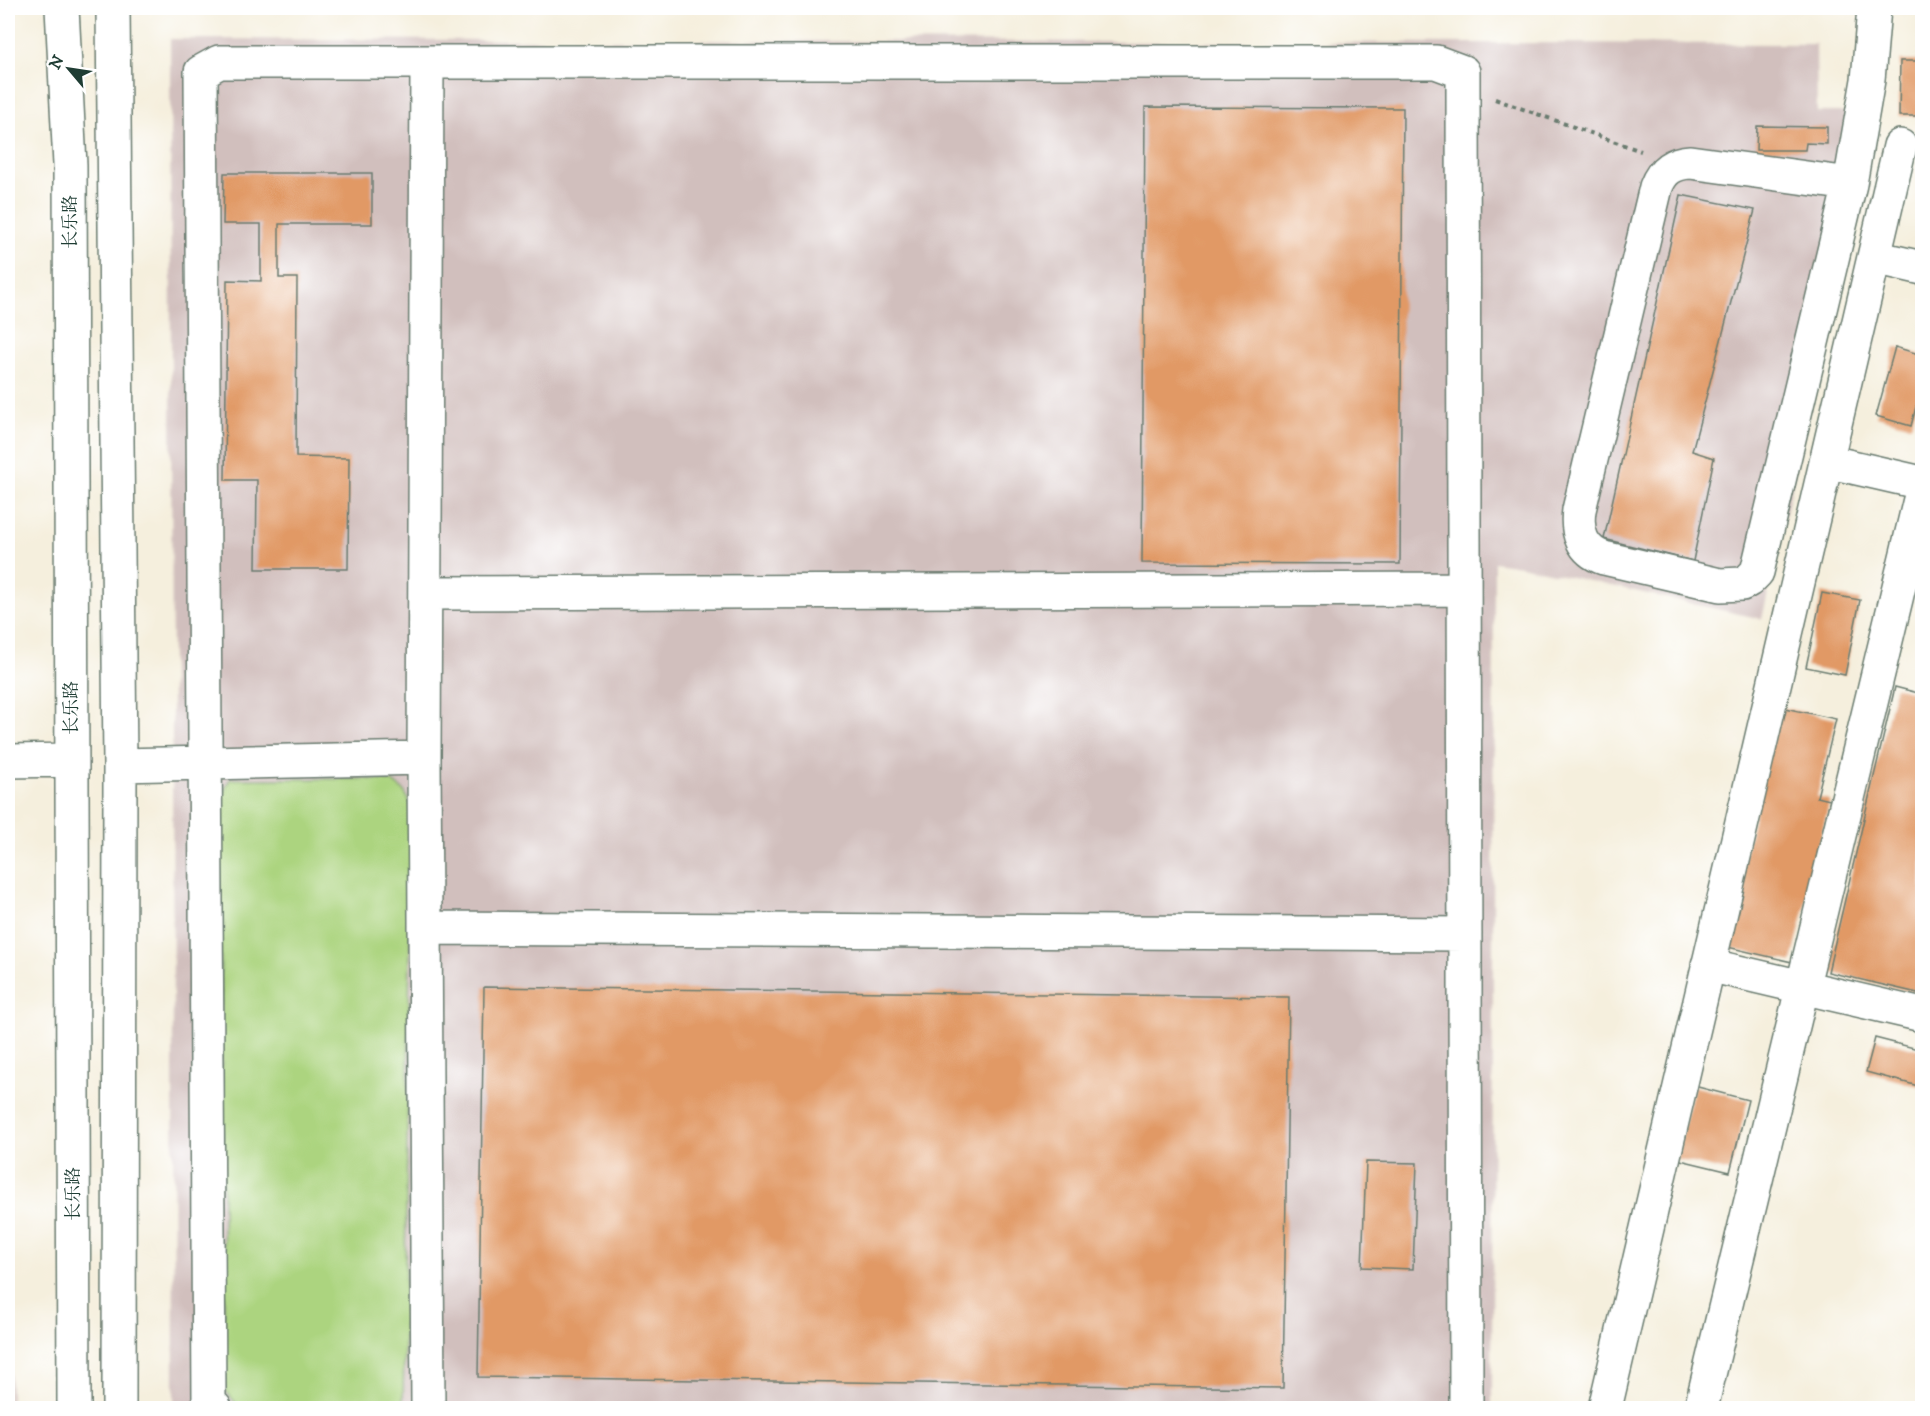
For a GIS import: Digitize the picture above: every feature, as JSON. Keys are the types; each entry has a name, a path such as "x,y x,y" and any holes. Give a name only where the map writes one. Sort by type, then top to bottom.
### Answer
{"street":[{"name":"长乐路","path":"62,8 70,165 74,1408"},
{"path":"113,8 120,765 119,1408"},
{"path":"1850,184 1690,162 1664,171 1656,187 1579,510 1578,526 1581,540 1592,553 1604,558 1720,585 1742,584 1754,576 1762,554 1850,184 1868,80 1874,8"},
{"path":"215,1408 209,1402 201,72 219,62 1436,62 1463,72 1466,1408"},
{"path":"427,62 424,758 428,1408"},
{"path":"1605,1408 1900,146"},
{"path":"1874,257 1923,268"},
{"path":"1826,461 1923,483"},
{"path":"1701,1408 1923,491"},
{"path":"425,593 1464,589"},
{"path":"120,765 424,758"},
{"path":"8,761 71,760"},
{"path":"425,928 1465,934"},
{"path":"1708,965 1923,1015"}],"path":[{"path":"1463,88 1650,154"}],"shaded area":[{"path":"170,39 1816,44 1817,112 1877,112 1762,619 1494,562 1492,1408 174,1408"},
{"path":"8,1054 11,1408 8,1408"}],"green space":[{"path":"230,779 391,781 404,791 412,808 403,1408 240,1408 225,1390 219,801"}],"building":[{"path":"1900,61 1922,61 1922,116 1899,116"},
{"path":"1145,107 1403,108 1400,564 1142,563"},
{"path":"1757,126 1827,127 1827,144 1806,143 1805,150 1756,150"},
{"path":"224,173 372,173 372,224 279,224 279,278 297,278 296,457 349,458 348,569 256,569 257,480 225,480 227,280 261,281 261,224 223,224"},
{"path":"1681,195 1755,210 1692,451 1714,458 1693,561 1604,539"},
{"path":"1895,347 1922,355 1922,384 1911,426 1876,416"},
{"path":"1822,593 1860,600 1845,675 1806,667"},
{"path":"1895,687 1922,694 1922,994 1828,972"},
{"path":"1780,707 1836,719 1817,797 1830,800 1792,962 1723,946"},
{"path":"484,987 1289,997 1283,1388 478,1377"},
{"path":"1875,1038 1922,1050 1922,1087 1866,1072"},
{"path":"1694,1086 1748,1100 1730,1172 1676,1159"},
{"path":"1366,1162 1417,1163 1413,1269 1362,1267"}]}
